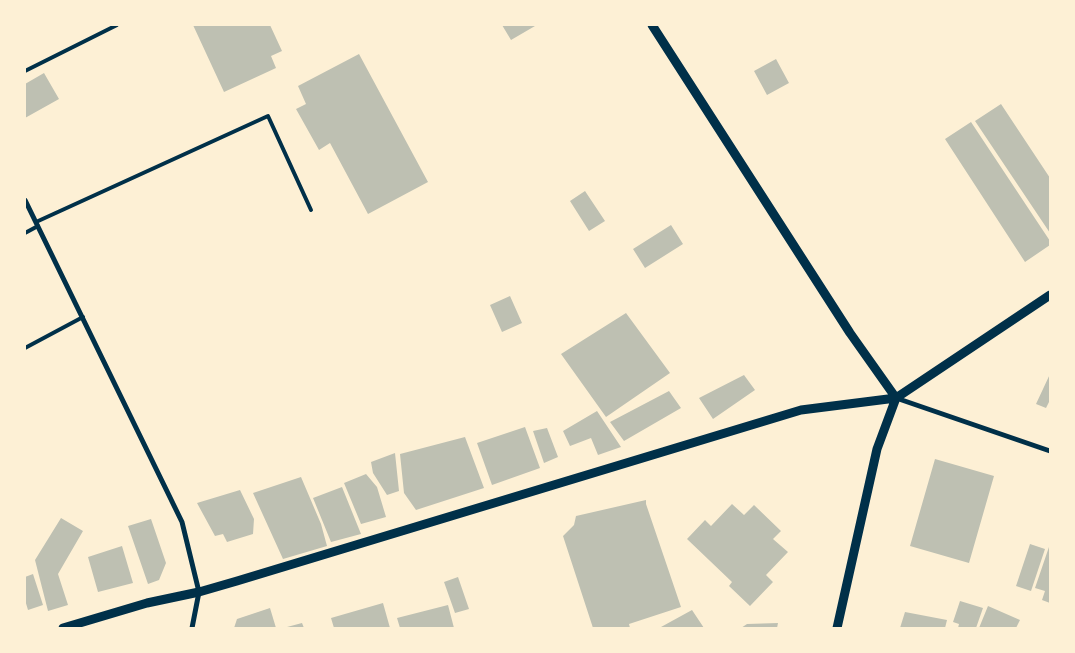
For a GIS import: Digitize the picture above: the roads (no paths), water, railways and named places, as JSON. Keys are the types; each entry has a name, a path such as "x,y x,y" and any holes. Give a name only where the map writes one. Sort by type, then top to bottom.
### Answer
{"street":[{"path":"652,25 850,333 896,398"},
{"path":"25,200 182,522 199,592 192,628"},
{"path":"837,628 877,449 896,398 1050,295"},
{"path":"63,628 146,603 199,592 801,410 896,398 1050,451"}],"lane":[{"path":"25,72 117,25"},
{"path":"25,233 37,224 268,116 310,210"},
{"path":"25,348 82,317"}]}
